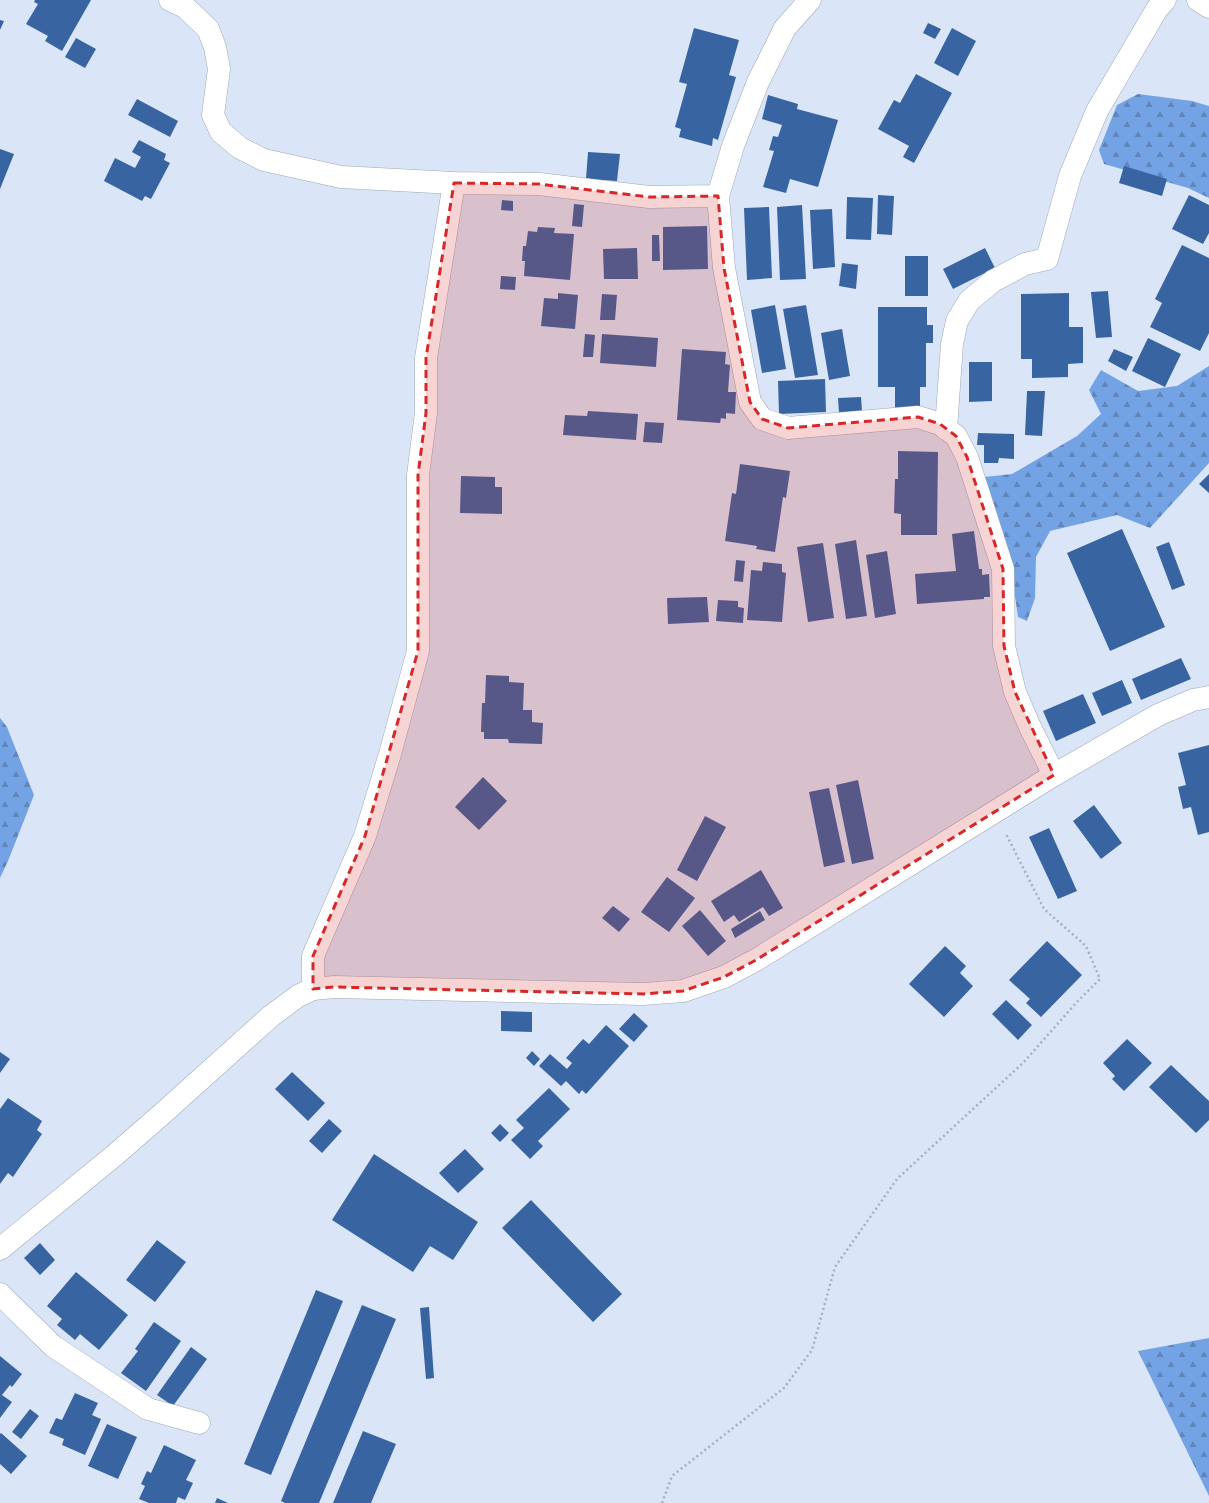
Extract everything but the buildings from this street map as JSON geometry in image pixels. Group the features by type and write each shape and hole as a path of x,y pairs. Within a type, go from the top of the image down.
{"street":[{"path":"170,0 185,8 208,29 215,47 219,69 213,114 222,132 240,148 264,160 341,177 454,183 539,184 649,197 718,196"},
{"path":"810,0 785,28 758,82 733,146 718,196 725,276 750,402 762,419 788,428 918,417 940,424 956,436 967,457 1002,569 1004,646 1015,692 1030,727 1054,775"},
{"path":"946,428 952,344 957,321 968,301 993,281 1025,264 1047,259 1070,176 1097,111 1165,0"},
{"path":"1198,0 1209,7"},
{"path":"313,989 314,956 365,836 390,754 418,652 418,475 426,413 426,358 454,183"},
{"path":"0,1249 127,1145 271,1016 298,996 313,989 334,987 643,994 684,991 724,977 756,960 1054,775 1158,715 1193,700 1209,697"},
{"path":"0,1294 53,1346 148,1409 199,1423"}],"path":[{"path":"662,1503 672,1476 784,1388 812,1350 835,1267 897,1179 1023,1062 1076,1003 1100,979 1086,946 1044,909 995,812"}],"highlighted area":[{"path":"454,183 539,184 649,197 718,196 724,268 750,402 762,419 788,428 918,417 940,424 956,436 967,457 1003,569 1004,646 1015,692 1054,775 756,960 724,977 683,991 643,994 334,987 313,989 313,956 365,836 418,651 418,475 426,413 426,358"}],"green space":[{"path":"1138,94 1192,101 1209,106 1209,198 1188,188 1104,164 1099,150 1117,105"},
{"path":"1209,366 1209,463 1150,528 1117,515 1050,531 1036,557 1035,598 1027,621 1018,617 1012,576 984,477 1012,474 1077,436 1101,414 1089,390 1101,370 1138,391 1177,386"},
{"path":"0,718 7,727 34,795 0,878"},
{"path":"1209,1338 1209,1496 1138,1351"}]}
